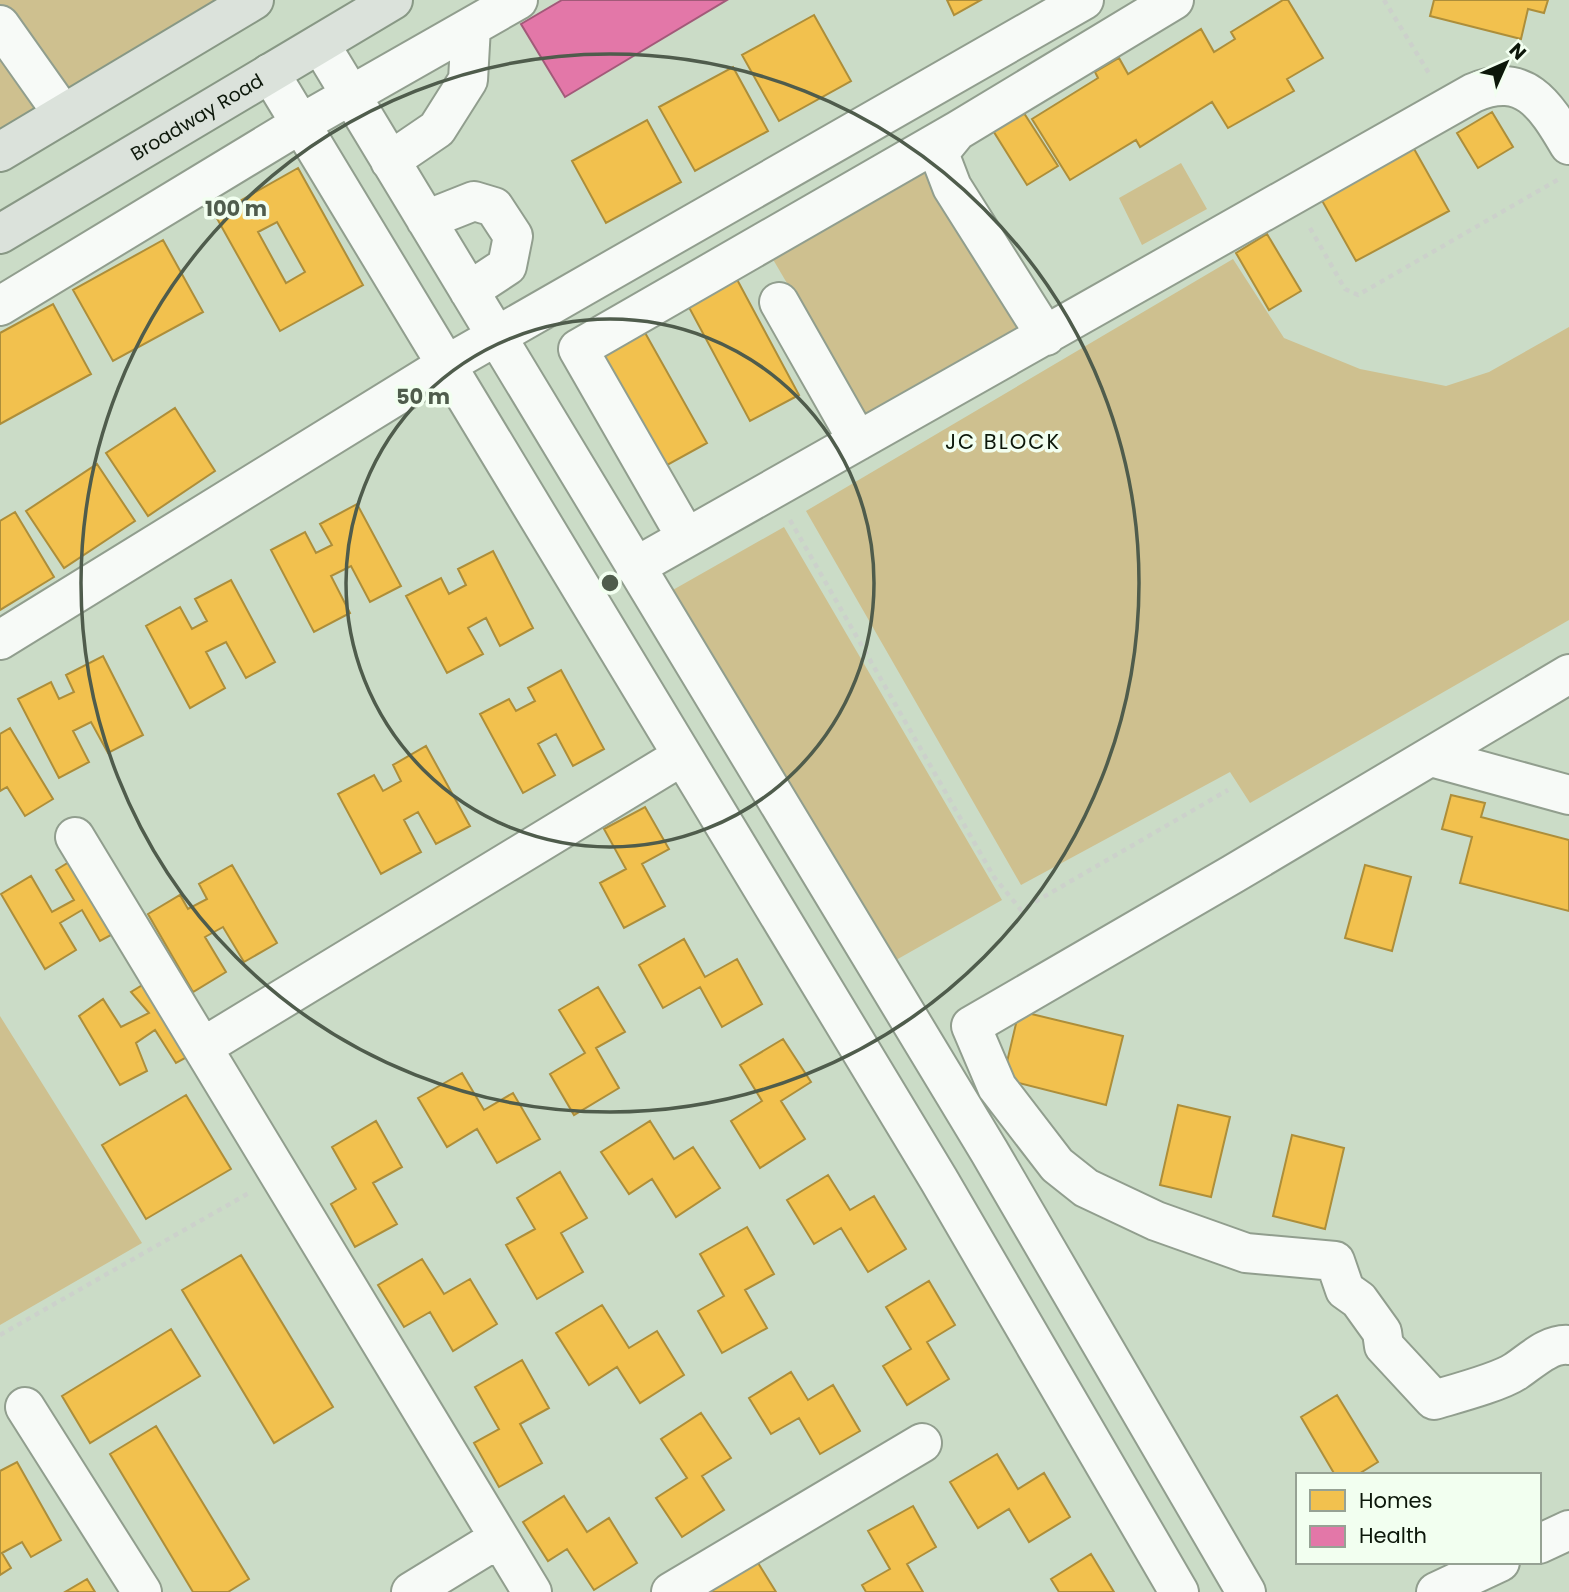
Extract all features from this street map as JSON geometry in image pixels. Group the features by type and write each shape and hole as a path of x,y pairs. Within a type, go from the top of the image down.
{"main road":[{"path":"0,152 254,0"},
{"name":"Broadway Road","path":"0,234 393,0"}],"street":[{"path":"0,306 302,123 518,0"},
{"path":"0,640 446,365 1084,0"},
{"path":"686,537 578,349 957,131 1174,0"},
{"path":"0,25 63,114"},
{"path":"390,161 437,130 468,80 471,27"},
{"path":"320,44 989,1151 1246,1592"},
{"path":"270,73 946,1192 1179,1592"},
{"path":"635,567 1449,106 1489,86 1505,84 1529,93 1549,112 1569,145"},
{"path":"957,131 939,153 952,187 1046,336"},
{"path":"426,220 474,201 494,207 513,236 506,267 469,291"},
{"path":"779,302 858,441"},
{"path":"1569,674 971,1027 997,1087 1058,1165 1086,1188 1156,1221 1246,1253 1335,1261 1345,1290 1359,1300 1382,1332 1384,1346 1434,1400 1514,1373 1535,1357 1563,1344 1569,1345"},
{"path":"203,1047 682,756"},
{"path":"1432,757 1569,795"},
{"path":"75,837 532,1592"},
{"path":"825,994 875,964"},
{"path":"25,1407 142,1592"},
{"path":"671,1592 922,1443"},
{"path":"1541,1543 1569,1530"},
{"path":"411,1592 499,1538"},
{"path":"1436,1592 1496,1564"}],"path":[{"path":"1384,0 1449,106"},
{"path":"1292,196 1345,289 1358,295 1569,174"},
{"path":"773,489 994,877 1021,910 1228,790"},
{"path":"0,1335 280,1176"}],"shaded area":[{"path":"0,0 219,0 0,129"},
{"path":"1181,163 1207,209 1142,245 1119,198"},
{"path":"927,164 1029,329 868,421 771,256"},
{"path":"1233,259 1284,338 1360,369 1446,386 1489,372 1569,327 1569,620 1250,803 1230,772 1021,885 806,511"},
{"path":"784,527 1002,900 889,964 664,595"},
{"path":"0,1016 142,1243 0,1325"}],"building: Homes":[{"path":"947,0 981,0 954,15"},
{"path":"1283,0 1288,0 1323,58 1287,79 1294,91 1228,128 1212,102 1140,147 1136,140 1070,180 1032,119 1098,78 1095,72 1119,58 1128,74 1201,29 1214,52 1235,39 1231,32"},
{"path":"1434,0 1548,0 1544,13 1528,9 1521,39 1430,16"},
{"path":"814,15 851,81 779,121 742,55"},
{"path":"733,67 768,131 695,171 659,107"},
{"path":"1022,110 1058,166 1027,185 992,129"},
{"path":"1492,112 1513,147 1478,168 1457,133"},
{"path":"647,120 681,182 606,223 572,161"},
{"path":"1413,147 1449,211 1356,261 1320,197"},
{"path":"298,168 363,285 280,331 215,215","holes":["277,222 305,272 286,283 258,232"]},
{"path":"1267,234 1301,291 1269,310 1236,253"},
{"path":"163,240 203,312 113,361 73,290"},
{"path":"733,272 799,395 750,421 684,298"},
{"path":"53,304 91,374 0,424 0,333"},
{"path":"639,322 707,443 660,469 592,348"},
{"path":"175,408 215,471 148,516 106,453"},
{"path":"97,464 135,521 64,568 26,511"},
{"path":"357,504 401,586 370,602 351,566 331,576 350,613 314,632 271,550 305,532 316,553 332,545 320,524"},
{"path":"15,512 54,577 0,610 0,521"},
{"path":"493,551 533,628 500,646 486,618 468,628 483,654 447,673 406,596 441,578 449,594 466,585 458,569"},
{"path":"231,580 275,662 246,678 226,642 206,652 225,688 190,708 146,626 180,607 192,629 207,621 195,599"},
{"path":"103,656 143,735 108,753 91,722 73,731 89,762 59,778 18,699 51,682 59,699 74,692 66,675"},
{"path":"561,670 604,749 573,766 556,734 538,744 555,775 523,793 480,714 509,699 516,711 535,701 528,688"},
{"path":"10,728 53,799 25,816 7,787 0,791 0,734"},
{"path":"426,746 470,826 436,844 418,812 404,820 421,852 381,874 338,794 374,775 383,791 401,781 393,765"},
{"path":"1451,795 1485,803 1481,817 1569,840 1569,911 1460,883 1472,837 1442,829"},
{"path":"645,807 669,849 642,864 665,906 624,928 600,883 626,869 604,829"},
{"path":"79,856 122,929 100,941 82,910 60,923 76,950 45,969 1,894 31,876 52,912 74,900 56,870"},
{"path":"232,865 277,943 244,962 223,927 205,937 226,972 193,992 148,914 180,895 188,909 207,899 199,884"},
{"path":"1365,865 1411,877 1392,951 1345,938"},
{"path":"684,939 705,977 737,959 762,1004 722,1027 700,987 663,1008 639,965"},
{"path":"154,978 198,1051 176,1063 155,1030 136,1043 147,1071 120,1085 79,1016 103,999 121,1027 149,1013 131,992"},
{"path":"598,987 625,1032 596,1048 619,1088 574,1115 550,1074 585,1053 559,1010"},
{"path":"1019,1011 1123,1036 1106,1105 1003,1079"},
{"path":"783,1039 811,1082 781,1101 805,1139 760,1168 731,1121 762,1101 740,1065"},
{"path":"462,1073 484,1110 513,1093 540,1139 497,1163 477,1129 447,1147 418,1098"},
{"path":"186,1095 231,1169 146,1219 102,1145"},
{"path":"1178,1105 1230,1117 1211,1197 1160,1185"},
{"path":"376,1121 402,1167 373,1183 397,1224 355,1247 331,1204 356,1189 332,1147"},
{"path":"650,1121 674,1159 693,1147 720,1188 676,1217 652,1179 629,1194 601,1152"},
{"path":"1292,1135 1344,1148 1325,1229 1273,1216"},
{"path":"560,1172 587,1218 561,1233 583,1272 537,1299 506,1245 535,1229 517,1198"},
{"path":"828,1175 850,1210 874,1196 906,1249 868,1272 841,1228 814,1244 787,1200"},
{"path":"747,1227 774,1274 745,1290 767,1328 722,1353 698,1311 724,1296 700,1254"},
{"path":"241,1255 333,1407 274,1443 182,1290"},
{"path":"422,1259 444,1294 470,1279 497,1324 453,1351 430,1312 404,1327 378,1285"},
{"path":"929,1281 955,1325 927,1342 949,1379 907,1405 883,1366 911,1349 886,1307"},
{"path":"602,1305 629,1348 657,1331 684,1375 640,1403 617,1367 589,1385 556,1333"},
{"path":"171,1329 200,1376 90,1443 62,1396"},
{"path":"522,1360 549,1408 520,1424 542,1463 499,1487 474,1443 499,1429 475,1387"},
{"path":"791,1372 808,1400 833,1385 860,1431 820,1454 799,1418 771,1434 749,1398"},
{"path":"1337,1395 1378,1462 1360,1473 1334,1473 1301,1417"},
{"path":"701,1413 731,1458 702,1476 724,1510 682,1537 656,1498 687,1478 661,1439"},
{"path":"156,1426 249,1579 228,1592 193,1592 110,1454"},
{"path":"997,1454 1018,1489 1044,1473 1070,1517 1029,1542 1009,1509 978,1528 950,1482"},
{"path":"17,1462 61,1540 31,1557 22,1542 2,1553 11,1568 0,1575 0,1471"},
{"path":"564,1496 587,1532 609,1518 637,1563 594,1590 567,1549 548,1561 523,1522"},
{"path":"913,1506 936,1547 907,1564 923,1592 866,1592 862,1585 890,1569 868,1531"},
{"path":"1091,1554 1114,1592 1059,1592 1051,1579"},
{"path":"755,1558 776,1592 709,1592"},
{"path":"87,1579 95,1592 65,1592"}],"building: Health":[{"path":"562,0 727,0 565,97 521,24"}],"district":[{"name":"JC BLOCK","path":"1003,442"}]}
